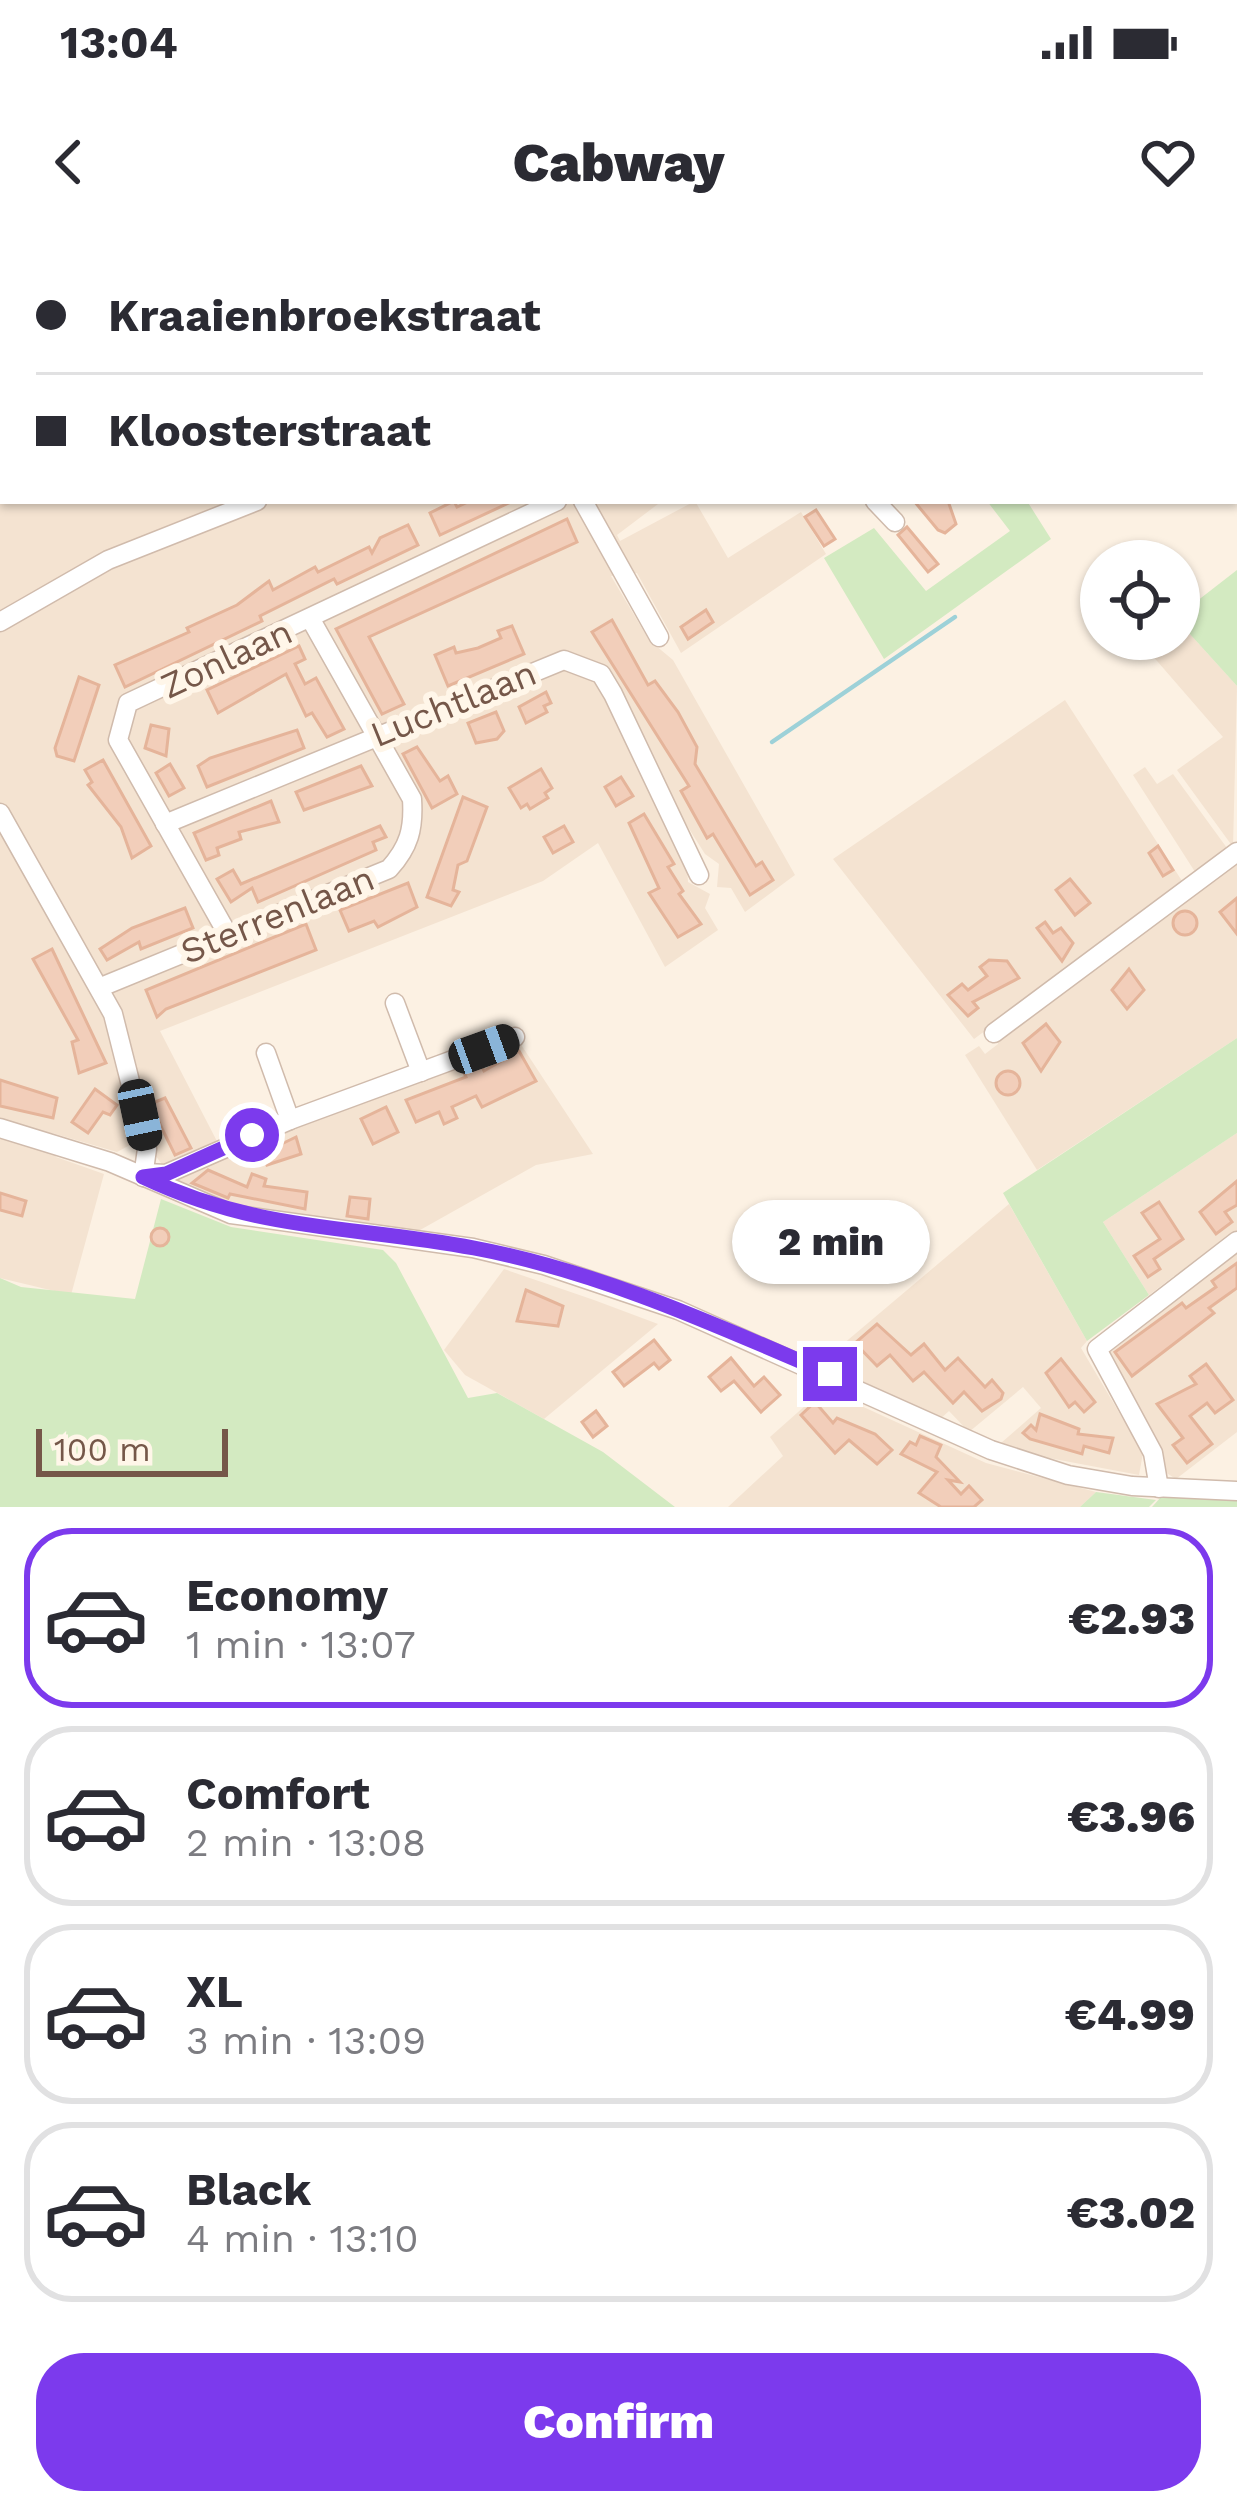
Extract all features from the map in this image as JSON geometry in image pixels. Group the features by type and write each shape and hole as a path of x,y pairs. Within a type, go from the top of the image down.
{"street":[{"path":"0,622 108,560 249,504"},
{"name":"Zonlaan","path":"226,933 118,740 128,704 551,504"},
{"path":"585,504 659,637"},
{"path":"878,504 895,522"},
{"name":"Sterrenlaan","path":"101,987 389,869 405,852 414,824 412,799 310,618"},
{"name":"Luchtlaan","path":"165,824 375,733 564,660 584,663 601,674 699,875"},
{"path":"0,813 101,987 126,1048 147,1149 145,1175"},
{"path":"994,1033 1237,853"},
{"path":"395,1003 421,1072"},
{"path":"145,1175 166,1174 290,1120 515,1037"},
{"path":"266,1053 290,1120"},
{"path":"0,1128 145,1175 231,1214 473,1248 544,1265 678,1310 991,1450 1068,1475 1159,1488 1237,1491"},
{"path":"1159,1488 1154,1453 1097,1349 1237,1241"}],"shaded area":[{"path":"0,504 658,504 617,535 620,541 697,504 728,558 801,512 826,554 681,653 637,573 611,576 649,640 673,660 795,875 745,912 731,888 717,887 719,864 705,854 686,824 670,832 687,864 688,882 710,894 705,908 718,930 665,967 598,843 543,881 160,1031 221,1149 518,1040 593,1154 536,1165 413,1234 240,1208 175,1183 151,1149 131,1045 112,1051 128,1110 130,1145 117,1152 52,1133 56,1157 104,1174 71,1295 0,1278"},
{"path":"1200,645 1237,686 1233,847 1177,770 1223,737 1156,660 1200,660"},
{"path":"1065,700 1184,884 1197,875 1133,775 1145,767 1157,784 1173,774 1227,848 1211,860 1219,873 1237,859 1237,1038 1037,1170 965,1055 979,1046 985,1054 998,1044 997,1022 974,1039 833,859"},
{"path":"1237,1133 1237,1432 1176,1479 1165,1472 1109,1353 1187,1290 1174,1276 1149,1295 1103,1222"},
{"path":"1009,1204 1087,1341 1081,1348 1143,1453 1139,1475 1017,1452 1001,1443 1041,1408 1023,1387 969,1432 949,1411 939,1420 823,1361"},
{"path":"504,1269 658,1324 544,1419 465,1375 444,1350"},
{"path":"824,1389 986,1463 1096,1492 1080,1507 728,1507 783,1456 770,1437"}],"green space":[{"path":"989,504 1029,504 1051,539 884,659 824,558 874,528 926,591 1010,531"},
{"path":"1237,570 1237,686 1200,645 1200,599"},
{"path":"1237,1038 1237,1133 1103,1222 1149,1295 1087,1341 1003,1193"},
{"path":"161,1199 231,1227 383,1250 396,1263 468,1398 497,1393 603,1452 675,1507 0,1507 0,1278 21,1287 135,1299"},
{"path":"1096,1492 1156,1500 1149,1507 1080,1507"},
{"path":"1161,1497 1237,1499 1237,1507 1152,1507"}],"building":[{"path":"448,504 507,504 440,535 430,513"},
{"path":"916,504 949,504 956,524 945,533"},
{"path":"816,510 835,539 824,546 805,517"},
{"path":"567,519 577,542 369,637 404,704 382,714 336,629"},
{"path":"408,525 418,545 337,584 334,579 260,616 262,621 125,687 115,665 189,632 187,628 237,605 269,581 273,590 315,567 318,572 369,547 372,553 380,538"},
{"path":"907,527 938,564 928,572 898,535"},
{"path":"706,610 713,622 688,639 681,627"},
{"path":"612,620 648,685 655,681 678,712 697,747 695,764 756,866 762,862 773,880 750,895 713,834 707,838 681,791 689,786 592,632"},
{"path":"512,626 524,654 448,686 435,655 454,647 456,653 478,648 501,638 498,631"},
{"path":"299,646 305,659 295,664 305,684 316,678 344,729 327,737 312,713 306,716 286,674 218,713 207,690"},
{"path":"79,677 99,685 74,761 57,756 55,748"},
{"path":"546,692 551,703 544,706 547,712 526,723 519,707"},
{"path":"496,712 504,731 497,739 476,743 468,723"},
{"path":"151,725 169,729 166,756 145,748"},
{"path":"297,730 304,748 207,787 198,766 210,758"},
{"path":"417,747 440,781 448,776 457,794 432,808 403,754"},
{"path":"103,760 151,846 132,858 121,827 88,785 92,782 85,770"},
{"path":"170,764 184,788 169,796 156,773"},
{"path":"361,766 372,786 304,810 296,792"},
{"path":"541,769 552,788 545,793 548,798 530,809 527,804 521,808 509,788"},
{"path":"621,777 633,796 616,806 605,787"},
{"path":"463,797 487,807 467,861 458,865 453,890 459,892 451,906 427,897"},
{"path":"271,801 279,822 239,832 241,839 217,848 219,855 206,860 194,833"},
{"path":"644,814 674,864 668,867 683,891 679,894 701,924 678,937 649,893 659,888 629,823"},
{"path":"380,826 386,837 373,842 376,850 258,902 252,888 231,902 217,879 233,870 241,884"},
{"path":"564,826 573,842 553,853 544,837"},
{"path":"1158,846 1173,870 1163,876 1149,853"},
{"path":"1070,879 1090,903 1075,915 1056,890"},
{"path":"408,883 417,907 378,927 374,921 349,931 340,910"},
{"path":"1237,898 1237,934 1220,912"},
{"path":"185,908 193,928 141,949 139,942 107,960 100,949 132,928"},
{"path":"1185,911 1194,914 1194,932 1185,935 1176,932 1173,923 1176,914"},
{"path":"1045,922 1053,933 1061,928 1073,943 1062,961 1037,928"},
{"path":"306,924 316,950 166,1009 157,1017 146,990"},
{"path":"52,949 106,1063 79,1073 72,1042 78,1040 33,959"},
{"path":"989,960 1007,961 1019,978 973,1002 978,1008 968,1016 948,995 962,984 968,990 987,976 980,967"},
{"path":"1129,969 1144,990 1127,1009 1112,990"},
{"path":"1046,1024 1060,1042 1041,1071 1023,1043"},
{"path":"519,1051 536,1081 482,1107 476,1096 452,1107 457,1118 444,1124 439,1112 416,1122 406,1100 466,1077 464,1073 481,1065 484,1071"},
{"path":"1008,1071 1020,1083 1008,1095 996,1083"},
{"path":"0,1080 57,1098 53,1118 0,1106"},
{"path":"95,1089 117,1105 110,1115 103,1112 88,1133 72,1122"},
{"path":"165,1098 191,1148 175,1155 150,1104"},
{"path":"386,1107 398,1132 373,1144 361,1119"},
{"path":"296,1137 301,1154 267,1165 263,1153"},
{"path":"208,1170 247,1187 252,1174 266,1179 264,1186 307,1192 305,1209 230,1194 228,1198 192,1183"},
{"path":"1237,1181 1237,1205 1225,1212 1232,1222 1216,1234 1200,1212"},
{"path":"0,1193 26,1201 22,1216 0,1210"},
{"path":"350,1197 370,1199 368,1219 347,1216"},
{"path":"1159,1202 1183,1239 1154,1259 1160,1269 1148,1277 1134,1256 1160,1239 1142,1213"},
{"path":"160,1228 169,1237 160,1246 151,1237"},
{"path":"1237,1263 1237,1288 1209,1308 1214,1313 1132,1376 1115,1352 1182,1303 1186,1308 1216,1287 1212,1281"},
{"path":"526,1290 563,1306 558,1326 517,1321"},
{"path":"877,1324 911,1355 924,1344 945,1370 958,1358 985,1387 992,1380 1003,1393 1001,1399 982,1411 964,1392 953,1403 924,1372 913,1381 890,1355 877,1366 855,1343"},
{"path":"654,1340 670,1360 659,1369 654,1363 624,1386 613,1372"},
{"path":"731,1358 754,1386 764,1377 780,1395 761,1412 734,1381 721,1391 709,1377"},
{"path":"1061,1359 1095,1402 1084,1412 1075,1402 1069,1407 1046,1373"},
{"path":"1206,1364 1233,1400 1215,1413 1207,1403 1190,1416 1212,1444 1187,1463 1173,1445 1183,1438 1157,1404 1196,1384 1190,1376"},
{"path":"815,1402 833,1423 837,1418 875,1434 892,1450 877,1464 849,1440 835,1453 801,1415"},
{"path":"596,1411 607,1426 593,1437 582,1422"},
{"path":"1040,1414 1079,1429 1078,1434 1113,1438 1109,1453 1084,1446 1082,1454 1030,1439 1023,1433 1031,1425 1036,1430"},
{"path":"920,1436 941,1445 936,1457 960,1482 948,1480 961,1494 969,1486 982,1500 974,1507 941,1507 919,1493 937,1472 901,1454 910,1442 916,1445"}],"waterway":[{"path":"772,742 955,617"}],"route":[{"path":"252,1135 166,1174 143,1177 231,1214 473,1248 544,1265 678,1310 830,1374"}]}
